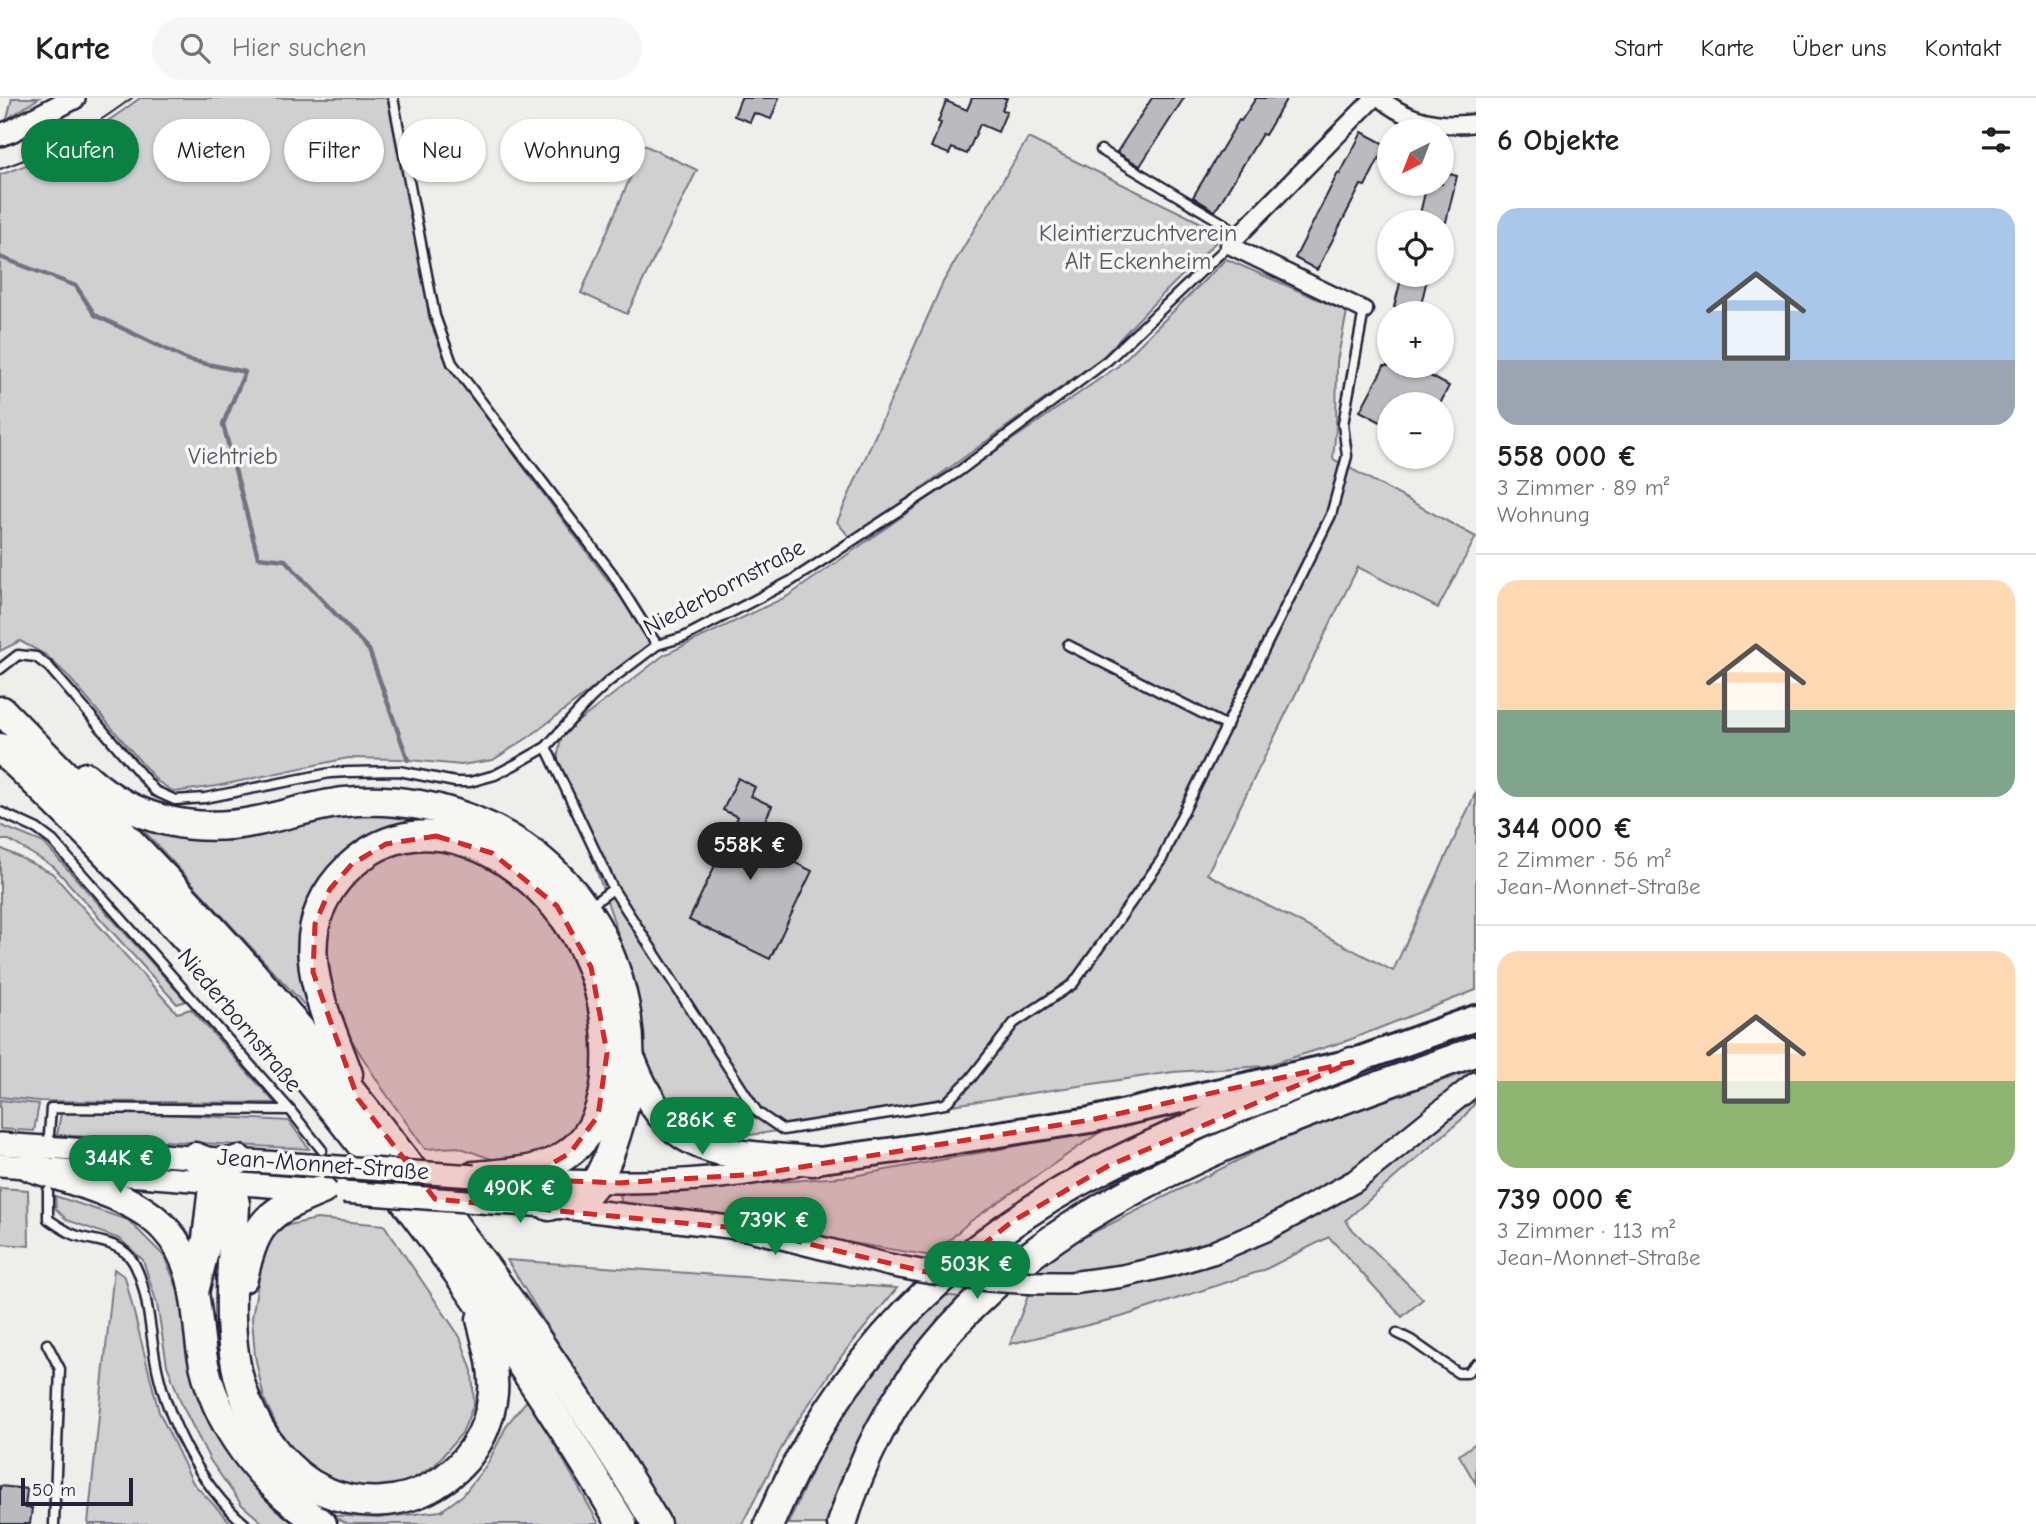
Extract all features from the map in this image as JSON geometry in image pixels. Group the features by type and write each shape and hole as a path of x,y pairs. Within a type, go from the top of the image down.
{"highway":[{"path":"1,710 68,761 98,789 133,810 172,823 224,826 329,804 385,801 434,807 473,820 523,847 551,869 586,910 616,970 625,1005 629,1056 627,1092 620,1123 594,1183 583,1196 549,1206"},
{"path":"1,710 158,871 240,960 358,1100 442,1208 548,1354 656,1524"},
{"path":"0,748 145,895 229,987 351,1133 476,1300 567,1435 622,1524"},
{"path":"358,1100 322,1006 313,972 312,942 323,902 340,875 367,853 386,844 418,836 454,838 475,844 511,864 541,890 557,906 575,934 592,967 602,1000 607,1053 603,1097 598,1116 583,1140 570,1153 545,1165 522,1171 474,1176"},
{"path":"842,1524 872,1448 887,1418 921,1366 999,1279 1044,1245 1088,1215 1198,1157 1309,1112 1476,1051"},
{"path":"629,1056 643,1089 657,1111 685,1137 727,1154 813,1161"},
{"path":"769,1524 814,1433 866,1358 936,1282 985,1241 1058,1193 1153,1144 1352,1062"},
{"path":"31,1167 113,1196 150,1216 164,1228 188,1263 202,1356 208,1378 231,1430 266,1479 297,1507 322,1524"},
{"path":"219,1171 235,1204 231,1273 232,1318 234,1354 245,1399 267,1440 284,1461 307,1481 323,1490 358,1501 387,1502 408,1498 440,1483 464,1462 481,1436 490,1411 493,1381 490,1354 476,1300"},
{"path":"194,1290 202,1268 219,1171"},
{"path":"232,1318 248,1255 258,1230 268,1219 328,1174"}],"main road":[{"path":"0,135 74,98"},
{"path":"813,1161 1090,1120 1352,1062 1476,1018"},
{"name":"Jean-Monnet-Straße","path":"328,1174 495,1203 549,1206 746,1229 928,1273 1013,1283 1071,1283 1123,1276 1171,1265 1212,1253 1266,1230 1355,1181 1476,1083"},
{"name":"Jean-Monnet-Straße","path":"0,1144 219,1171"},
{"name":"Jean-Monnet-Straße","path":"0,1165 474,1176 594,1183 758,1174 813,1161"}],"street":[{"name":"Niederbornstraße","path":"1235,240 1374,98"},
{"path":"1380,98 1410,117 1437,124 1476,123"},
{"path":"1235,240 1364,310"}],"lane":[{"path":"393,98 435,316 452,363 612,573 657,645"},
{"path":"1101,150 1235,240"},
{"name":"Niederbornstraße","path":"1,668 18,654 29,655 41,661 62,681 155,791 175,800 205,798 330,773 399,771 455,782 470,782 495,775 545,747 608,682 657,645 684,637 782,586 958,472 1108,359 1235,240"},
{"path":"545,747 614,889 757,1112 783,1130 945,1104 971,1078 1014,1023 1073,984 1162,859 1331,515 1346,456 1343,424 1364,310"},
{"path":"1068,645 1227,726"},
{"name":"Niederbornstraße","path":"0,812 37,829 53,841 290,1110"},
{"path":"594,903 614,889"},
{"name":"Niederbornstraße","path":"49,1135 51,1108 290,1110"},
{"path":"290,1110 328,1174"},
{"path":"48,1191 48,1219 78,1236 120,1247 135,1264 142,1281 161,1387 172,1415 186,1446 217,1495 230,1511 246,1524"},
{"path":"1397,1333 1458,1373 1466,1373 1476,1364"},
{"path":"47,1344 60,1369 54,1524"}],"highlighted area":[{"path":"436,836 492,853 557,906 591,967 607,1053 598,1116 570,1153 525,1179 619,1183 758,1174 1090,1120 1352,1062 1108,1166 1013,1221 943,1276 746,1229 435,1199 358,1099 313,972 315,924 330,889 352,864 386,844"}],"green space":[{"path":"12,98 39,98 7,119"},
{"name":"Viehtrieb","path":"140,98 392,98 398,128 398,182 409,182 417,222 429,318 448,366 654,642 529,737 493,760 461,765 399,759 348,758 217,786 174,792 157,781 67,675 46,655 20,641 0,651 0,175 21,166 21,182 139,182 139,119 110,119"},
{"name":"Kleintierzuchtverein Alt Eckenheim","path":"1028,138 1224,234 1103,357 851,539 837,522 943,282"},
{"path":"645,145 697,170 627,314 581,293 628,182 645,182"},
{"path":"1226,259 1347,312 1337,361 1333,459 1476,537 1438,608 1358,567 1207,874 1393,971 1476,792 1476,990 1349,1040 1265,1066 1173,1072 730,1138 671,1104 642,1055 624,951 577,813 556,765 562,734 664,655 788,596 1118,366"},
{"path":"385,809 452,822 333,870 319,1021 134,820"},
{"path":"0,825 44,843 186,1001 177,1004 54,867 9,840 0,840"},
{"path":"416,845 481,852 542,905 569,948 575,966 580,963 589,984 599,1067 587,1108 576,1130 562,1142 536,1155 500,1162 458,1147 425,1149 342,1025 325,979 322,940 331,903 353,876 382,857"},
{"path":"0,848 52,873 177,1013 191,1009 275,1103 39,1101 0,1097"},
{"path":"1476,1069 1476,1073 1436,1103 1476,1102 1462,1119 1346,1220 1423,1299 1402,1317 1329,1237 1264,1270 1121,1317 1010,1344 1042,1258 1297,1131"},
{"path":"0,1100 39,1104 34,1131 0,1129"},
{"path":"62,1108 289,1121 309,1149 57,1135"},
{"path":"1103,1130 968,1223 932,1256 815,1237 717,1213 622,1205 620,1195 853,1176"},
{"path":"0,1188 28,1190 29,1246 0,1244"},
{"path":"55,1196 128,1220 164,1256 181,1296 212,1426 239,1469 275,1509 296,1524 264,1524 241,1504 210,1460 182,1405 167,1365 157,1304 143,1260 120,1239 67,1220 56,1209"},
{"path":"317,1219 384,1225 460,1337 472,1371 474,1404 462,1433 435,1465 411,1480 389,1487 351,1487 311,1469 283,1439 264,1399 255,1356 252,1318 264,1248 284,1226"},
{"path":"507,1260 897,1288 843,1354 790,1432 742,1524 668,1524"},
{"path":"114,1269 125,1277 159,1412 193,1483 232,1524 88,1524"},
{"path":"937,1294 967,1298 868,1420 835,1524 788,1524 819,1454 857,1391"},
{"path":"529,1398 599,1524 348,1524 329,1515 378,1518 441,1511 463,1495 488,1463 508,1423"},
{"path":"1476,1443 1476,1484 1459,1455"}],"building":[{"path":"741,98 779,98 771,119 754,113 750,122 734,116"},
{"path":"972,98 1007,98 1002,110 1007,111 998,132 980,124 967,154 952,148 949,154 931,147 946,101 967,110"},
{"path":"1152,98 1184,98 1140,166 1117,152"},
{"path":"1256,98 1287,98 1215,211 1193,197 1239,120 1241,121"},
{"path":"1362,132 1377,140 1377,163 1365,186 1361,185 1317,270 1295,258 1338,173 1340,174"},
{"path":"1424,196 1452,196 1449,210 1421,210"},
{"path":"1399,287 1425,287 1422,301 1396,301"},
{"path":"1378,378 1434,378 1449,386 1446,392 1377,392 1377,420 1360,411"},
{"path":"738,778 755,787 751,796 772,806 754,843 812,871 770,959 689,920 738,817 723,810"},
{"path":"0,1486 27,1489 25,1508 32,1508 30,1524 0,1524"}],"waterway":[{"path":"0,257 76,286 95,315 188,360 245,372 223,424 258,557 285,560 369,650 408,760"}],"tram line":[{"path":"0,169 69,139 132,98"}]}
